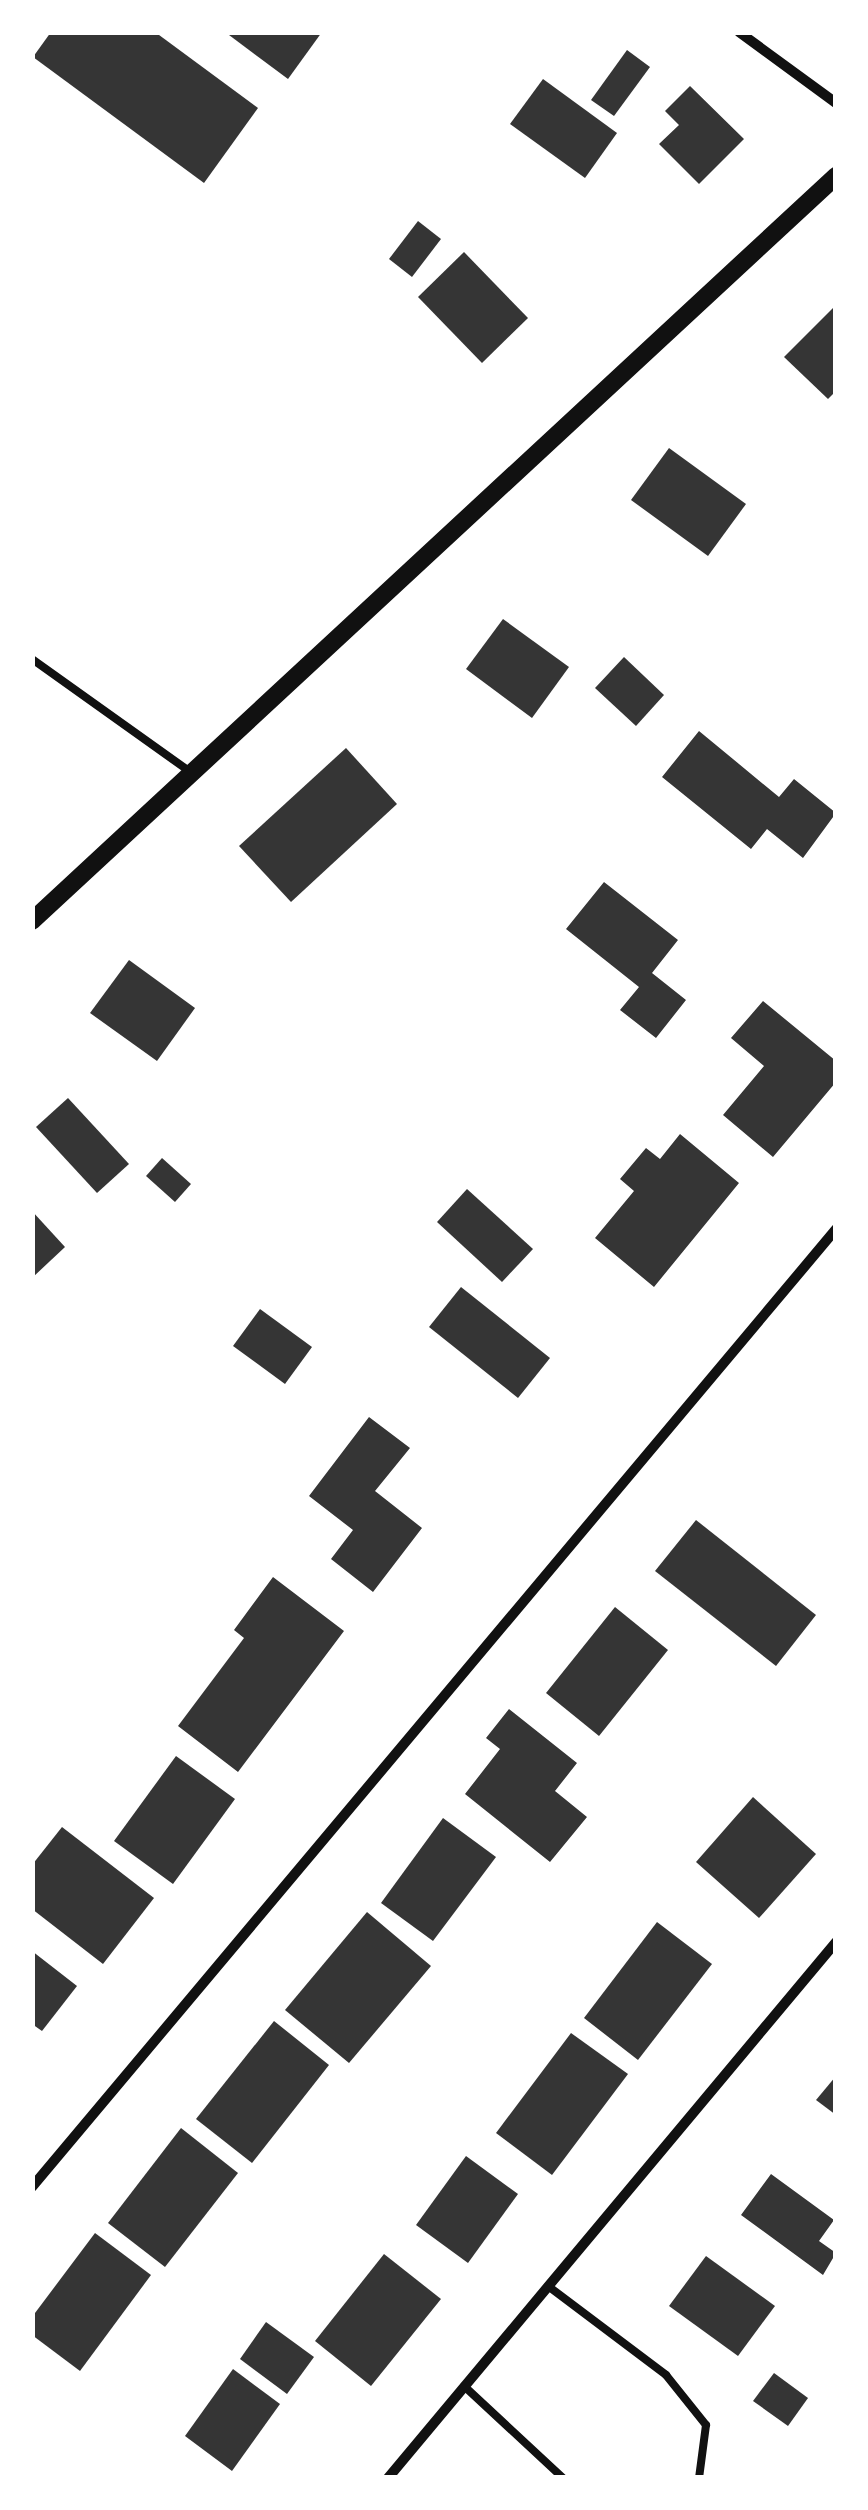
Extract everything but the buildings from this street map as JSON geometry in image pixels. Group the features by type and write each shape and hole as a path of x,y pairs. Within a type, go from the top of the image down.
{"street":[{"path":"738,32 836,103"},
{"path":"32,921 834,178"},
{"path":"32,2187 836,1228"},
{"path":"388,2478 836,1942"}],"lane":[{"path":"32,659 192,773"},
{"path":"548,2286 686,2400 706,2426 699,2478"},
{"path":"464,2386 563,2478"}]}
